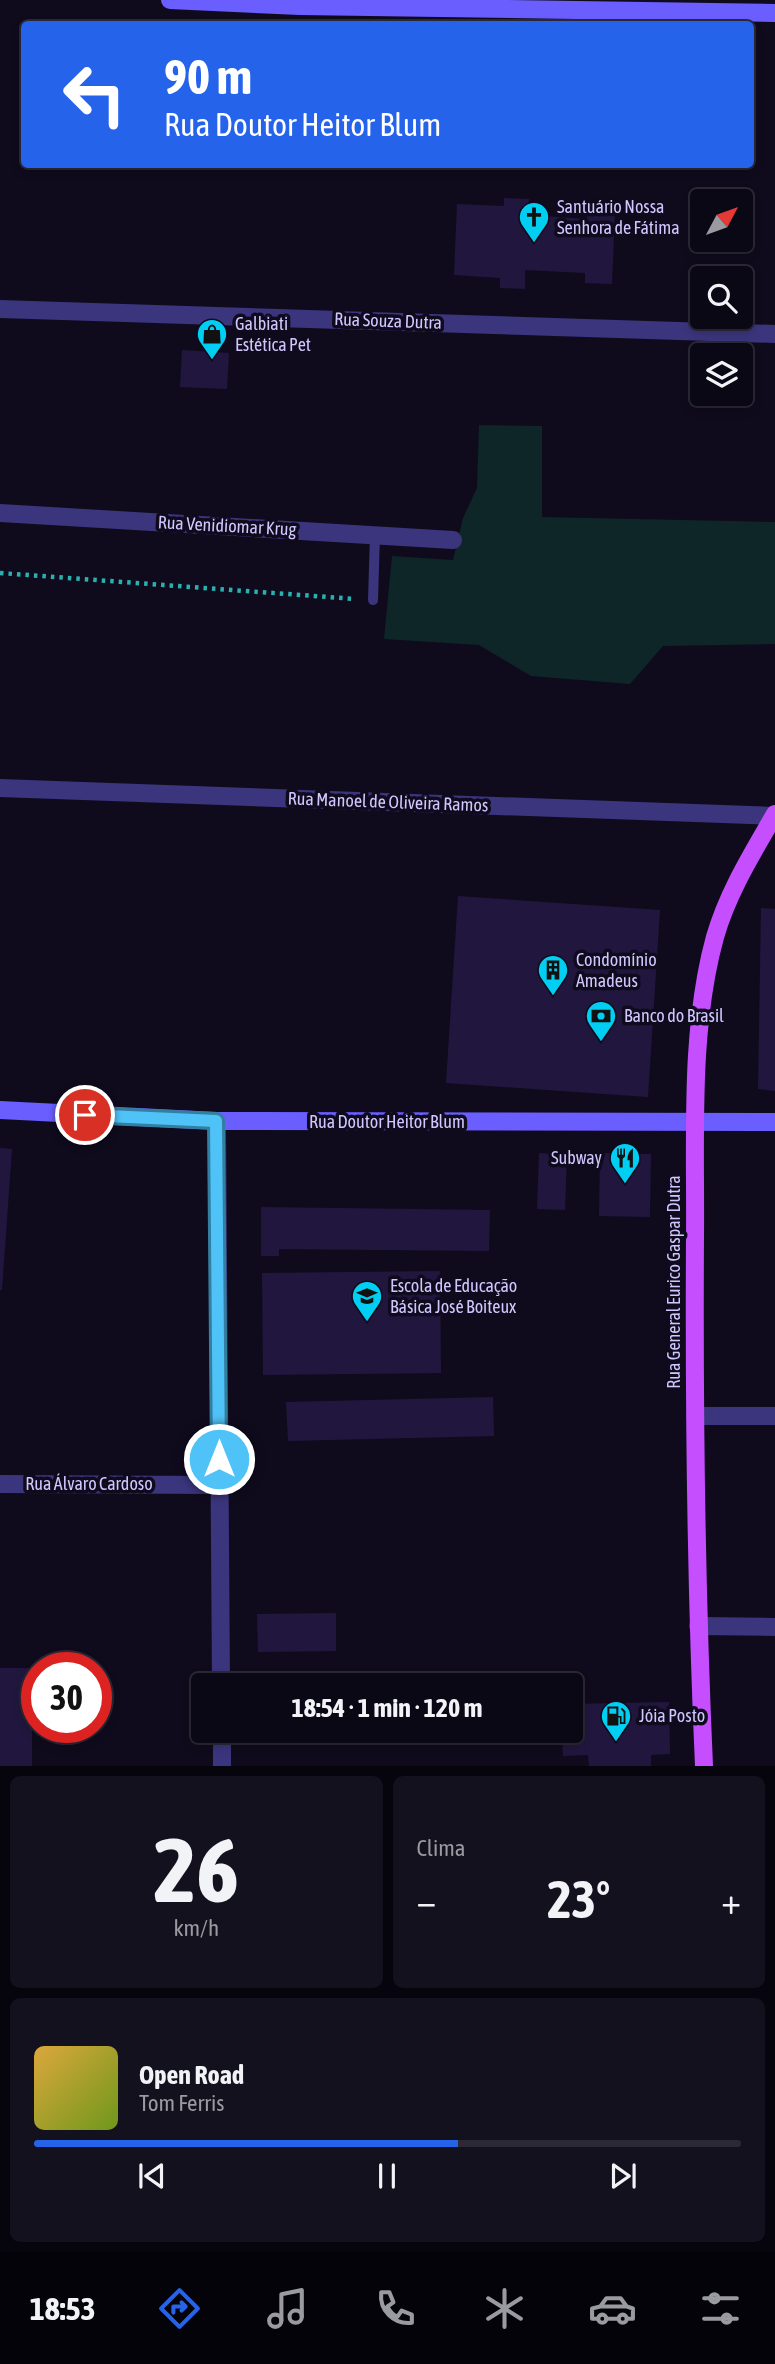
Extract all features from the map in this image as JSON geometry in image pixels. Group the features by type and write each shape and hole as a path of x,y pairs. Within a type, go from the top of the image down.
{"main road":[{"name":"Rua General Eurico Gaspar Dutra","path":"704,1766 698,1626 695,1416 696,1122 701,1002 715,937 734,886 775,816"}],"street":[{"path":"170,0 300,6 775,13"},
{"name":"Rua Souza Dutra","path":"0,309 775,334"},
{"name":"Rua Venidiomar Krug","path":"0,513 453,540"},
{"name":"Rua Manoel de Oliveira Ramos","path":"0,788 775,816"},
{"name":"Rua Doutor Heitor Blum","path":"0,1110 216,1121 775,1122"},
{"path":"216,1121 221,1673"},
{"path":"695,1416 775,1416"},
{"name":"Rua Álvaro Cardoso","path":"0,1484 219,1485"},
{"path":"698,1626 775,1627"},
{"path":"222,1743 222,1766"}],"lane":[{"path":"373,600 375,534"}],"path":[{"path":"0,573 373,600"}],"green space":[{"path":"479,425 542,426 542,517 775,522 775,644 663,646 630,684 531,676 479,645 384,639 392,556 453,560 463,518 477,488"}],"building":[{"name":"Santuário Nossa Senhora de Fátima","path":"504,198 529,199 528,215 587,219 588,208 615,209 612,284 585,283 585,273 525,270 525,289 500,288 500,278 454,275 457,204 504,206"},
{"path":"182,350 229,353 227,389 180,387"},
{"name":"Condomínio Amadeus","path":"458,896 660,910 648,1097 446,1083"},
{"path":"761,908 775,909 775,1091 758,1089"},
{"path":"0,1148 12,1149 2,1290 0,1290"},
{"path":"539,1153 567,1155 565,1210 537,1209"},
{"name":"Subway","path":"600,1153 651,1154 650,1217 599,1216"},
{"path":"261,1207 490,1210 489,1251 279,1249 279,1256 261,1256"},
{"path":"440,1271 441,1373 263,1375 262,1273"},
{"path":"493,1397 494,1436 288,1441 286,1402"},
{"path":"336,1613 336,1651 258,1652 257,1614"},
{"path":"0,1668 21,1668 21,1743 32,1743 32,1766 0,1766"},
{"name":"Jóia Posto","path":"669,1702 670,1754 651,1755 651,1766 589,1766 588,1755 563,1756 562,1743 583,1743 583,1704"}],"place":[{"name":"Santuário Nossa Senhora de Fátima","path":"534,244"},
{"name":"Galbiati Estética Pet","path":"212,361"},
{"name":"Condomínio Amadeus","path":"553,997"},
{"name":"Banco do Brasil","path":"601,1043"},
{"name":"Subway","path":"625,1185"},
{"name":"Escola de Educação Básica José Boiteux","path":"367,1323"},
{"name":"Jóia Posto","path":"616,1743"}],"route":[{"path":"85,1115 216,1121 219,1459"}]}
